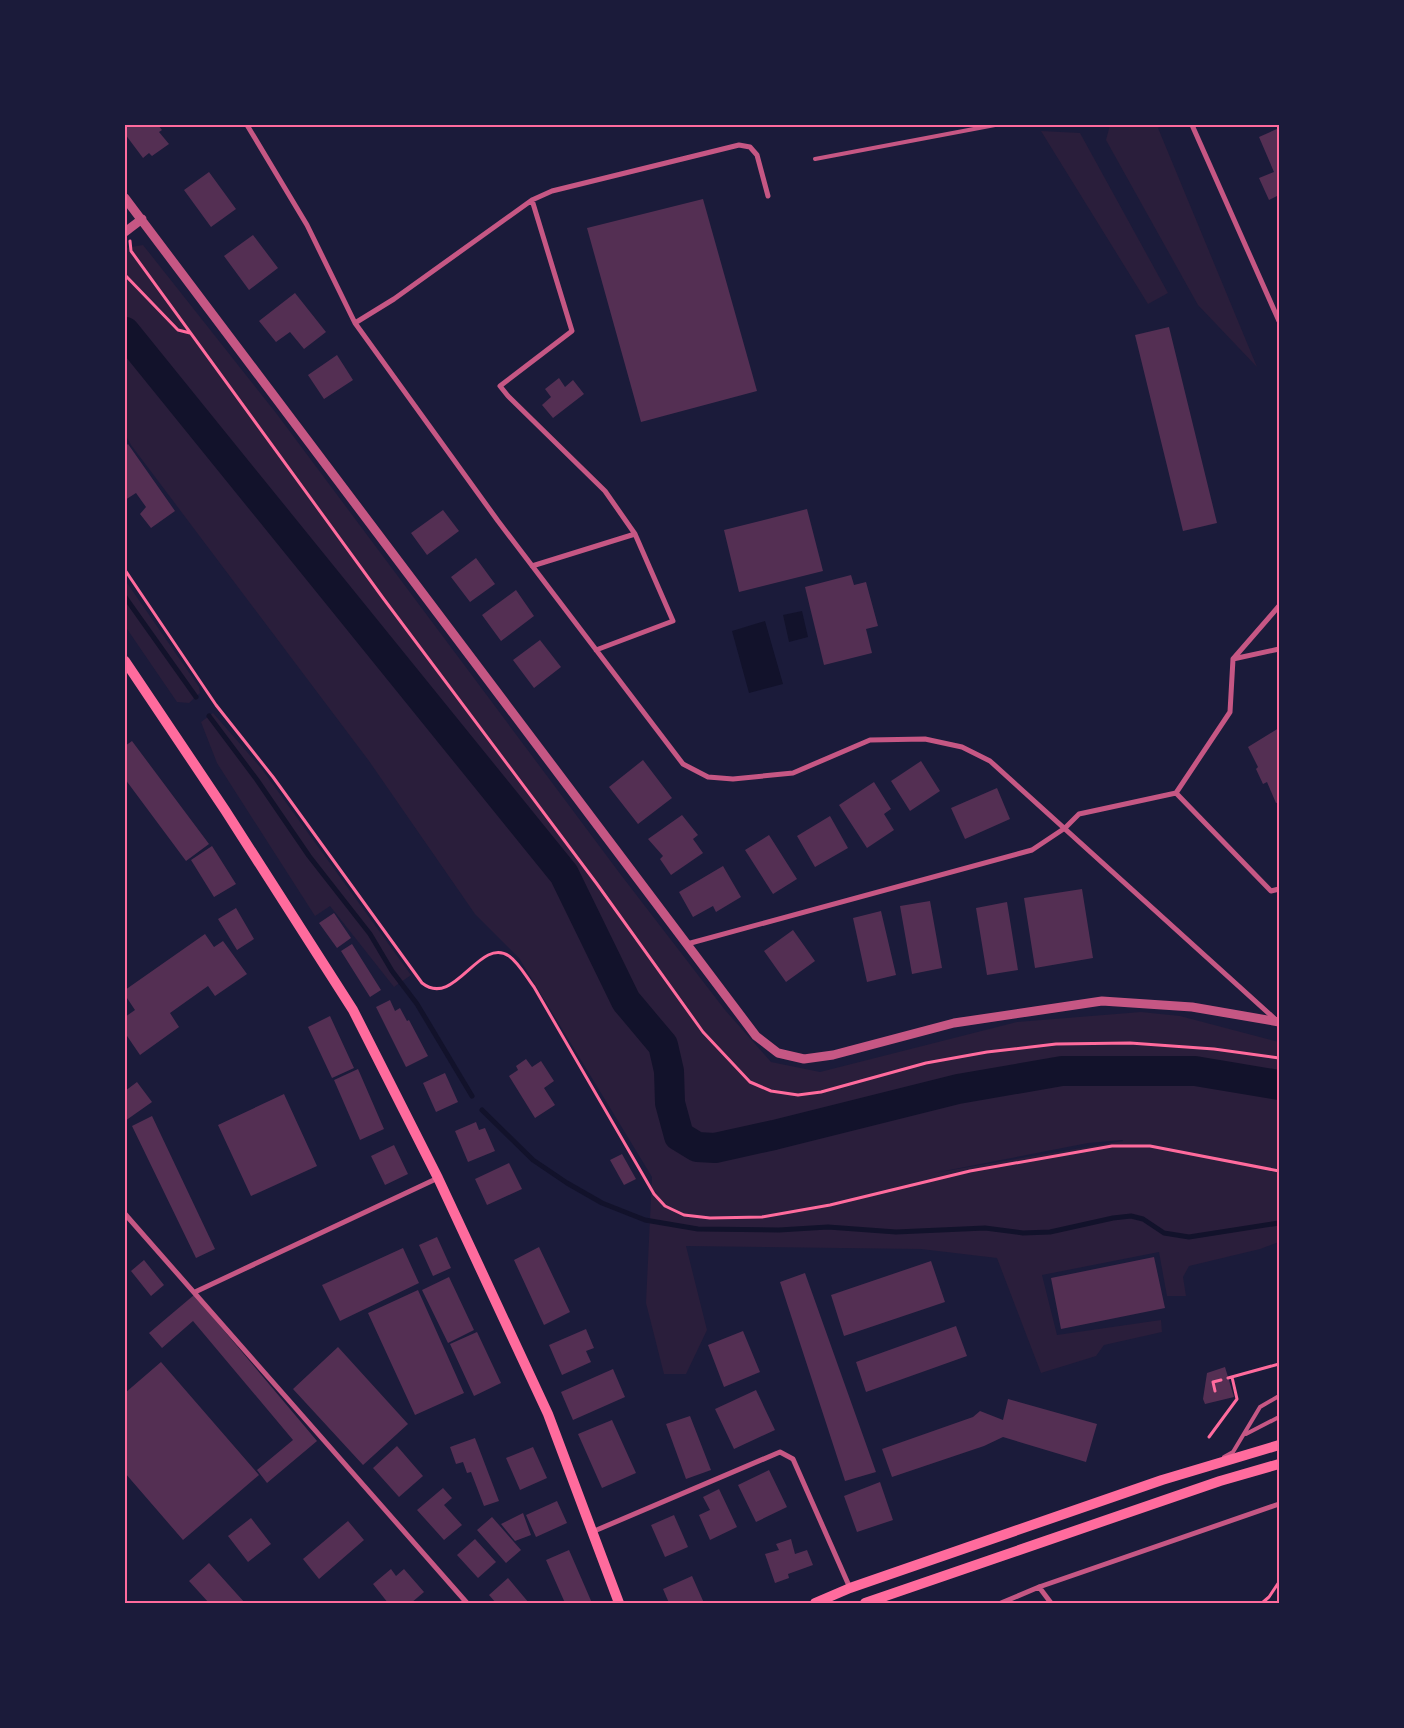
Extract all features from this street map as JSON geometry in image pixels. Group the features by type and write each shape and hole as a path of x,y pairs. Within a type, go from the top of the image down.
{"main road":[{"path":"125,661 219,802 353,1010 438,1178 548,1414 619,1603"},
{"path":"815,1603 850,1588 1216,1463 1279,1444"},
{"path":"865,1603 1220,1481 1279,1464"}],"street":[{"path":"247,125 307,225 355,324 532,566 683,764 708,777 733,779 793,773 870,740 925,739 962,747 990,761 1278,1022"},
{"path":"1192,125 1279,321"},
{"path":"355,324 532,200 552,191 739,145 750,147 757,155 768,196"},
{"path":"125,198 756,1036 778,1053 804,1059 833,1055 954,1023 1102,1001 1192,1007 1278,1022"},
{"path":"532,200 572,331 500,386 605,491 635,534 673,622 596,650"},
{"path":"127,230 142,219"},
{"path":"532,566 635,534"},
{"path":"687,944 1032,850 1065,828 1079,814 1176,793 1230,712 1233,659 1279,606"},
{"path":"1233,659 1279,649"},
{"path":"1176,793 1271,891 1279,889"},
{"path":"195,1292 438,1178"},
{"path":"125,1214 467,1603"},
{"path":"592,1532 780,1452 793,1459 850,1588"},
{"path":"1001,1603 1039,1587 1279,1504"},
{"path":"1039,1587 1051,1603"}],"lane":[{"path":"815,159 995,125"},
{"path":"1216,1463 1233,1452 1245,1435 1260,1407 1279,1396"},
{"path":"1245,1435 1279,1417"}],"path":[{"path":"127,230 131,251 383,598 597,884 703,1032 750,1082 771,1090 798,1095 821,1092 926,1063 987,1052 1056,1044 1130,1043 1214,1049 1279,1058"},
{"path":"125,275 178,330 191,334"},
{"path":"125,570 216,705 273,777 422,982 430,989 438,989 451,984 493,953 502,953 511,957 534,987 654,1194 665,1206 684,1215 710,1218 762,1217 830,1205 970,1171 1112,1146 1150,1146 1279,1171"},
{"path":"1208,1437 1237,1399 1230,1378 1279,1364"},
{"path":"1215,1391 1213,1382 1221,1380"},
{"path":"1262,1603 1269,1598 1279,1582"}],"shaded area":[{"path":"1110,125 1164,125 1158,128 1257,367 1198,305 1106,140"},
{"path":"1041,131 1080,133 1168,293 1148,304"},
{"path":"143,245 276,413 621,875 725,1010 771,1062 820,1072 1017,1022 1141,1012 1180,1016 1279,1042 1279,1242 1260,1249 1189,1266 1183,1277 1186,1296 1167,1296 1159,1252 1042,1275 1057,1335 1161,1320 1162,1332 1104,1345 1096,1356 1041,1373 997,1258 921,1249 686,1246 707,1330 686,1374 664,1374 646,1303 652,1177 519,958 475,914 369,761 131,445 125,434 125,248","holes":["1123,1141 934,1173 1088,1143"]},
{"path":"125,580 199,687 200,693 189,703 177,702 125,626"},
{"path":"802,611 808,637 789,642 783,615"},
{"path":"765,621 783,684 749,693 732,631"},
{"path":"213,713 261,768 411,975 394,987 330,906 315,916 217,763 201,722"}],"building":[{"path":"125,125 158,125 162,130 159,132 169,144 152,156 149,153 143,158 125,134"},
{"path":"1279,128 1279,195 1269,200 1259,178 1274,172 1259,137"},
{"path":"209,172 236,209 211,227 184,190"},
{"path":"703,199 757,391 641,422 587,228"},
{"path":"253,235 278,268 249,290 224,256"},
{"path":"295,293 326,332 304,349 290,332 276,342 259,321"},
{"path":"1169,327 1217,523 1183,531 1135,335"},
{"path":"337,355 353,380 324,399 308,375"},
{"path":"559,378 565,387 573,380 584,394 553,418 542,405 551,397 545,389"},
{"path":"128,444 175,511 151,528 140,514 146,507 136,493 125,500 125,447"},
{"path":"807,509 823,571 739,592 724,530"},
{"path":"443,510 459,531 427,555 411,533"},
{"path":"476,558 495,584 470,602 451,577"},
{"path":"851,575 854,585 866,582 878,626 866,629 872,653 824,665 805,587"},
{"path":"516,590 534,616 501,641 482,615"},
{"path":"540,640 561,667 534,688 513,660"},
{"path":"1279,728 1279,802 1276,803 1267,782 1263,784 1256,769 1258,767 1248,747"},
{"path":"132,741 209,844 186,861 125,779 125,746"},
{"path":"643,760 672,798 638,824 609,787"},
{"path":"921,761 940,791 910,811 891,781"},
{"path":"874,782 891,809 884,814 894,830 867,848 839,805"},
{"path":"997,788 1010,819 965,839 951,808"},
{"path":"682,815 698,835 693,839 703,853 671,875 660,859 663,856 648,839"},
{"path":"830,816 848,848 815,867 797,836"},
{"path":"769,835 797,879 773,894 745,850"},
{"path":"212,846 236,884 214,897 191,860"},
{"path":"723,866 741,897 716,912 713,906 693,917 679,892"},
{"path":"1082,889 1093,958 1035,968 1024,898"},
{"path":"930,901 942,968 912,974 900,906"},
{"path":"1007,902 1018,970 987,975 976,908"},
{"path":"236,908 254,939 237,950 218,919"},
{"path":"881,911 896,975 867,982 853,918"},
{"path":"334,913 351,938 337,948 319,923"},
{"path":"793,930 815,961 786,982 764,951"},
{"path":"205,934 214,947 223,941 247,974 215,996 208,986 170,1013 179,1027 140,1055 125,1033 125,1017 135,1010 125,995 125,990"},
{"path":"352,944 381,990 370,997 341,951"},
{"path":"390,1000 395,1011 400,1008 407,1021 409,1020 428,1056 406,1067 376,1007"},
{"path":"330,1016 354,1068 332,1078 308,1027"},
{"path":"526,1059 532,1067 541,1061 554,1081 544,1088 555,1105 535,1118 509,1076 518,1070 516,1066"},
{"path":"358,1069 384,1129 360,1140 334,1080"},
{"path":"445,1073 458,1102 436,1112 423,1083"},
{"path":"137,1082 152,1102 125,1121 125,1091"},
{"path":"284,1094 317,1166 251,1196 218,1125"},
{"path":"152,1116 215,1249 196,1258 132,1126"},
{"path":"476,1122 479,1130 485,1128 495,1151 468,1162 455,1131"},
{"path":"394,1145 408,1174 385,1185 371,1156"},
{"path":"622,1154 636,1179 624,1185 610,1160"},
{"path":"509,1163 522,1189 487,1205 475,1179"},
{"path":"437,1237 451,1268 433,1276 419,1245"},
{"path":"539,1247 570,1312 544,1325 514,1260"},
{"path":"403,1248 419,1283 340,1321 322,1285"},
{"path":"1154,1257 1165,1308 1061,1329 1051,1278"},
{"path":"144,1260 164,1285 151,1296 131,1271"},
{"path":"931,1261 945,1302 844,1336 831,1295"},
{"path":"805,1273 876,1472 845,1481 780,1282"},
{"path":"449,1277 474,1330 448,1343 422,1290"},
{"path":"418,1290 464,1393 415,1415 368,1313"},
{"path":"194,1295 317,1441 267,1483 257,1470 293,1440 193,1321 162,1348 149,1333"},
{"path":"956,1326 967,1356 866,1392 856,1362"},
{"path":"586,1329 594,1348 586,1351 591,1362 562,1375 549,1345"},
{"path":"743,1331 760,1372 724,1387 708,1345"},
{"path":"477,1332 501,1383 474,1396 450,1344"},
{"path":"338,1347 408,1424 363,1465 293,1389"},
{"path":"161,1362 259,1475 183,1540 125,1473 125,1393"},
{"path":"1225,1367 1234,1397 1205,1404 1203,1399 1207,1373"},
{"path":"613,1369 625,1397 573,1420 561,1392"},
{"path":"756,1390 775,1430 734,1449 715,1409"},
{"path":"1008,1399 1097,1424 1086,1462 1003,1437 984,1446 892,1477 882,1449 973,1417 980,1411 1003,1420"},
{"path":"690,1416 711,1470 686,1479 666,1424"},
{"path":"612,1420 636,1473 602,1488 578,1434"},
{"path":"475,1438 499,1501 484,1506 471,1472 467,1473 463,1462 456,1464 450,1447"},
{"path":"397,1446 423,1476 399,1497 373,1468"},
{"path":"533,1447 547,1478 520,1490 506,1458"},
{"path":"769,1470 787,1507 756,1522 738,1485"},
{"path":"880,1482 893,1520 857,1532 844,1496"},
{"path":"443,1488 452,1498 444,1505 462,1525 444,1540 417,1510"},
{"path":"719,1489 737,1527 710,1540 699,1515 710,1510 703,1497"},
{"path":"557,1501 567,1523 536,1537 526,1515"},
{"path":"523,1513 531,1535 515,1541 501,1524"},
{"path":"674,1515 688,1547 665,1557 651,1525"},
{"path":"492,1517 521,1550 506,1563 477,1530"},
{"path":"251,1518 271,1544 248,1562 228,1536"},
{"path":"348,1521 364,1540 319,1579 303,1559"},
{"path":"475,1539 496,1562 478,1578 457,1555"},
{"path":"791,1539 795,1554 807,1550 813,1565 788,1574 789,1578 775,1583 765,1554 779,1550 776,1544"},
{"path":"569,1550 592,1603 565,1603 546,1560"},
{"path":"209,1563 245,1603 209,1603 189,1581"},
{"path":"391,1569 396,1576 404,1569 424,1592 411,1603 388,1603 373,1584"},
{"path":"692,1576 704,1603 669,1603 663,1589"},
{"path":"508,1578 529,1603 496,1603 489,1595"}],"waterway":[{"path":"125,332 564,874 626,1001 663,1045 669,1071 670,1103 679,1136 697,1147 715,1148 958,1089 1062,1071 1195,1071 1279,1085"},
{"path":"125,597 196,697"},
{"path":"209,716 257,780 309,856 370,934 392,971 417,1004 472,1096"},
{"path":"482,1110 533,1160 567,1183 602,1203 645,1220 698,1229 779,1230 828,1227 896,1232 985,1228 1023,1233 1050,1232 1113,1218 1131,1216 1143,1219 1164,1233 1189,1237 1279,1223"}]}
